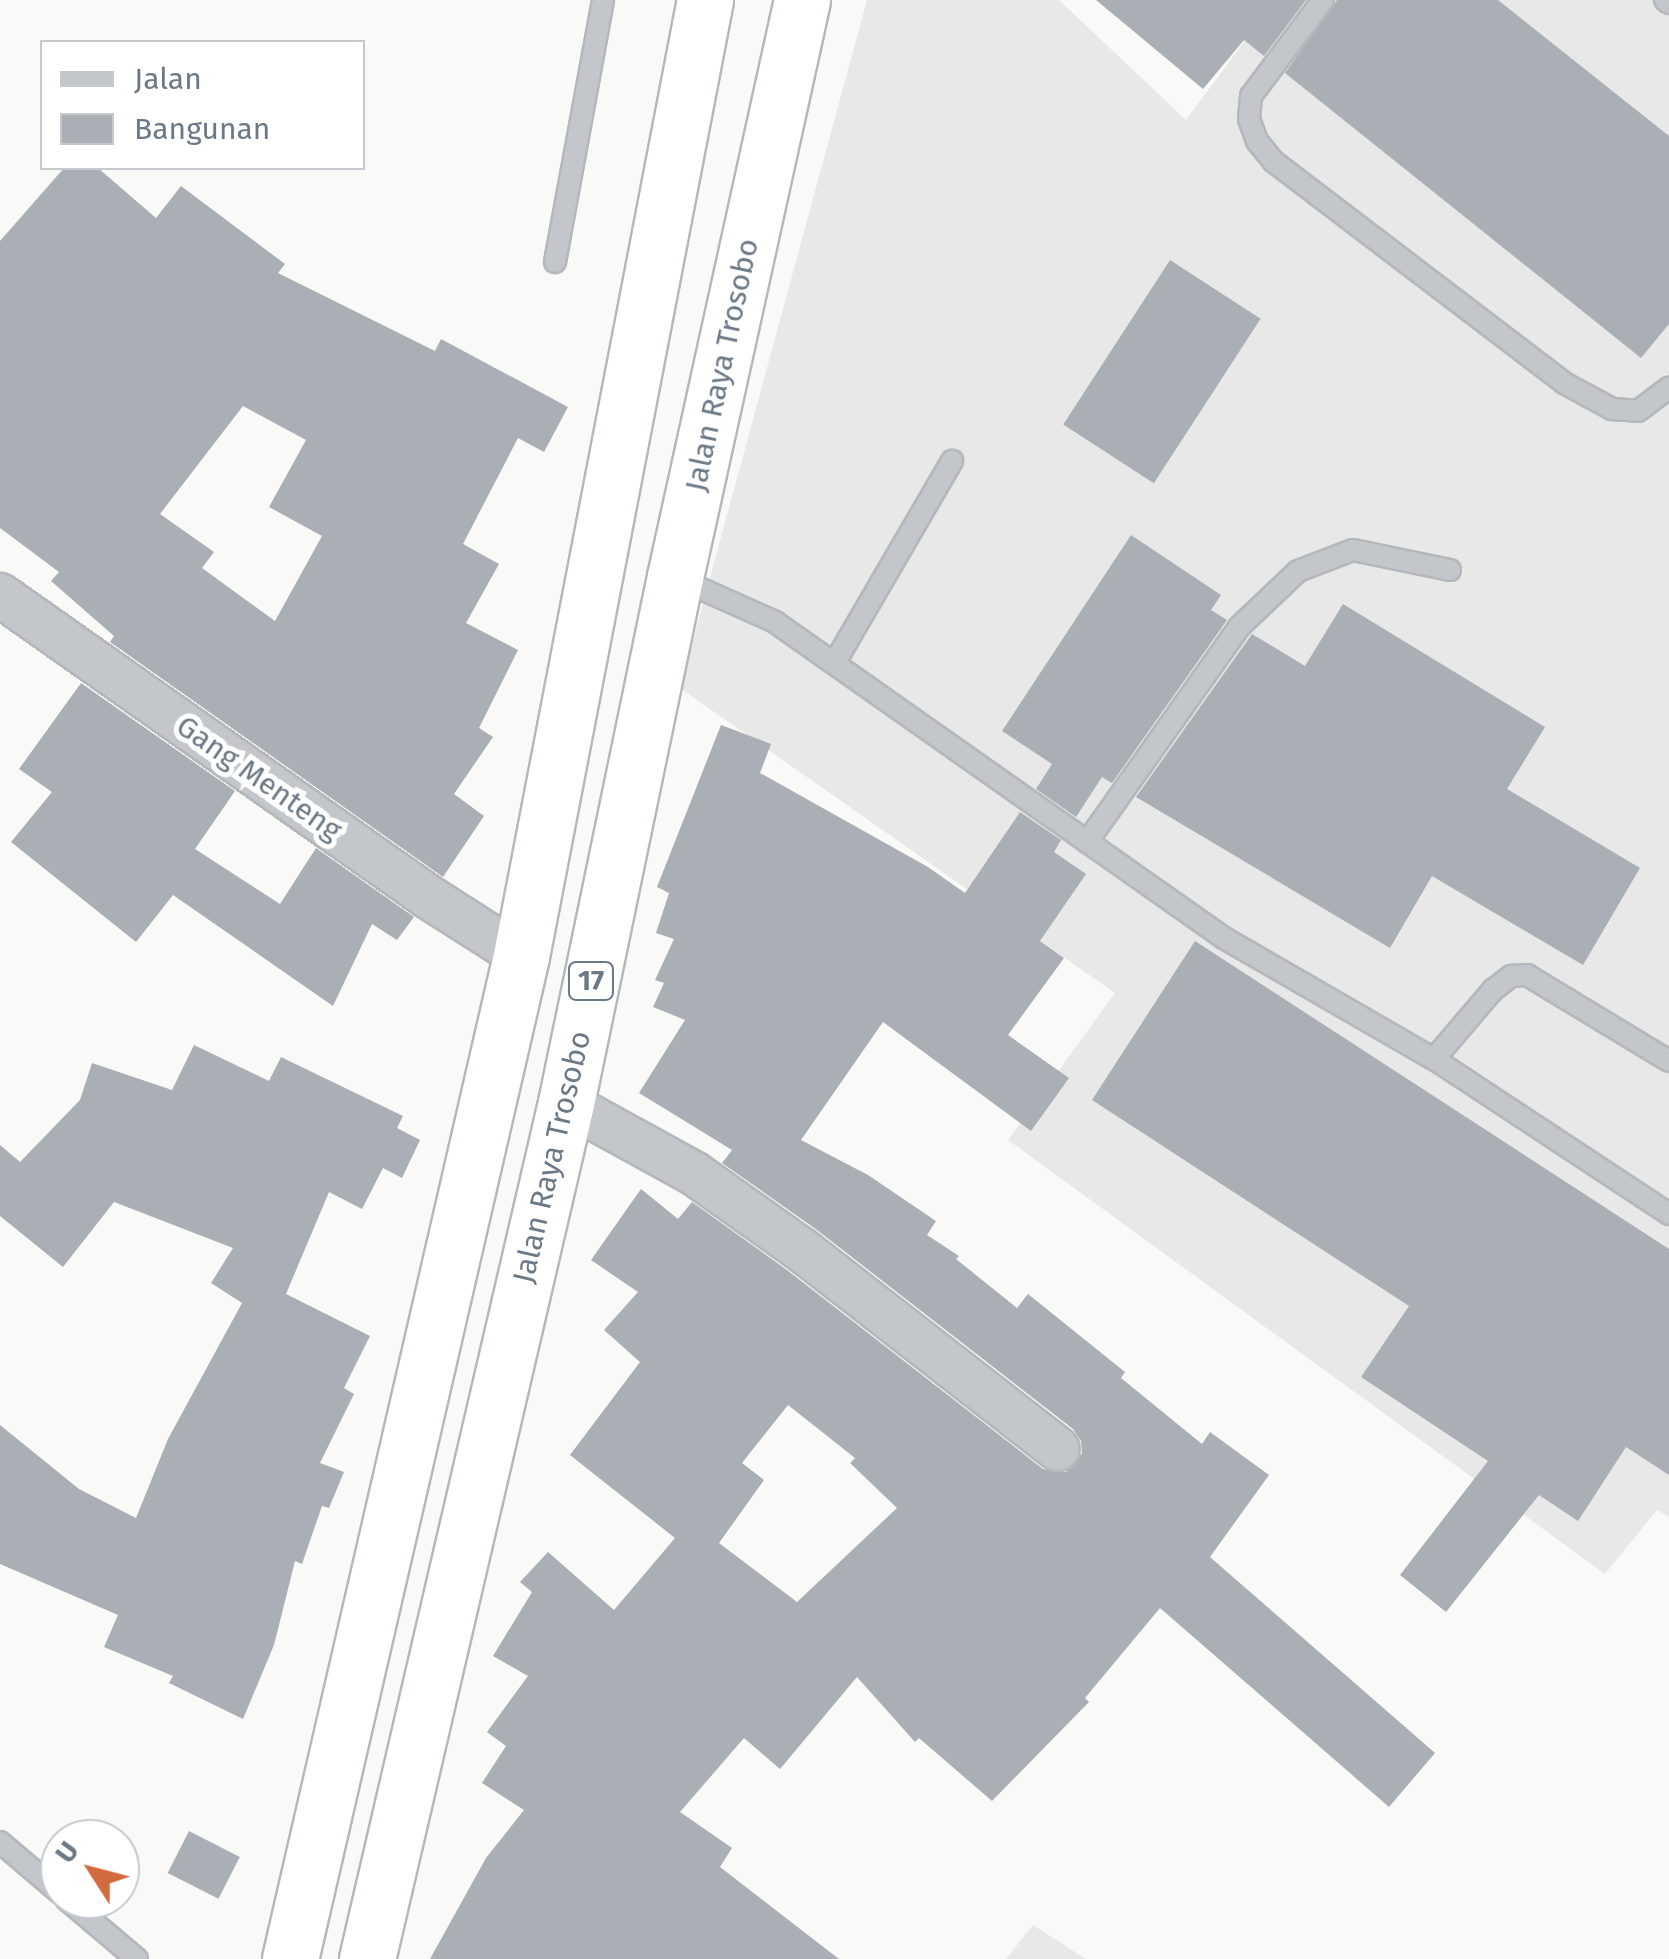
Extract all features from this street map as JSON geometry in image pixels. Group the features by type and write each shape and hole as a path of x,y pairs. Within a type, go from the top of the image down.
{"highway":[{"name":"17","path":"290,1959 521,956 705,0"},
{"name":"Jalan Raya Trosobo","path":"367,1959 566,1102 675,577 802,0"}],"street":[{"name":"Gang Menteng","path":"0,595 427,896 521,956"},
{"path":"566,1102 695,1174 1058,1449"}],"lane":[{"path":"556,262 603,0"},
{"path":"1323,0 1251,96 1249,119 1257,141 1273,161 1564,383 1612,409 1638,411 1669,388"},
{"path":"836,662 952,460"},
{"path":"1088,842 1239,626 1298,571 1353,550 1450,570"},
{"path":"675,577 774,622 1224,938 1434,1059 1669,1214"},
{"path":"1434,1059 1493,990 1512,976 1527,975 1669,1060"},
{"path":"0,1842 40,1877"},
{"path":"90,1919 137,1959"}],"shaded area":[{"path":"867,0 1059,0 1186,120 1275,0 1669,0 1669,1517 1657,1510 1605,1574 1008,1140 1115,993 680,688"},
{"path":"1033,1925 1086,1959 1006,1959"}],"building":[{"path":"1096,0 1306,0 1264,56 1244,40 1203,89"},
{"path":"1337,0 1498,0 1669,136 1669,324 1641,358 1285,73"},
{"path":"62,170 100,170 156,218 181,186 285,264 278,273 435,351 441,339 568,407 544,452 518,438 463,544 499,564 466,623 518,650 479,728 493,737 454,794 484,816 443,877 110,642 114,636 51,581 59,572 0,528 0,241","holes":["243,406 306,440 269,507 322,536 275,621 202,568 214,552 160,514"]},
{"path":"1170,260 1261,319 1154,483 1063,424"},
{"path":"1131,535 1221,595 1211,610 1227,620 1112,783 1102,777 1076,817 1036,789 1052,764 1002,731"},
{"path":"1343,604 1545,727 1507,789 1640,868 1583,965 1432,876 1390,948 1136,797 1252,634 1305,666"},
{"path":"81,683 235,791 195,849 280,904 316,848 414,917 397,940 372,924 333,1006 173,895 136,942 11,842 52,792 19,769"},
{"path":"721,725 771,744 760,773 928,867 965,893 1020,812 1061,840 1054,852 1086,874 1040,941 1064,958 1008,1035 1069,1078 1031,1131 883,1022 801,1140 868,1175 936,1221 927,1235 959,1256 956,1259 1017,1308 1028,1294 1125,1372 1121,1378 1202,1444 1210,1432 1269,1475 1210,1557 1435,1753 1389,1807 1160,1608 1085,1698 1089,1702 992,1801 919,1738 915,1742 857,1677 780,1769 744,1738 680,1812 732,1848 720,1867 839,1959 430,1959 486,1858 524,1810 482,1783 506,1746 487,1732 528,1676 493,1656 532,1592 520,1582 548,1552 614,1610 675,1538 570,1455 640,1362 604,1330 638,1292 591,1260 641,1189 678,1219 692,1202 787,1270 1043,1469 1066,1472 1082,1453 1081,1441 1073,1429 817,1230 722,1163 732,1150 639,1093 685,1020 653,1007 664,983 655,980 674,939 656,933 669,893 657,887","holes":["788,1405 855,1458 850,1463 897,1508 797,1602 719,1543 764,1480 742,1463"]},
{"path":"1195,941 1669,1249 1669,1475 1626,1447 1578,1521 1539,1495 1446,1612 1400,1575 1488,1461 1361,1377 1409,1306 1092,1100"},
{"path":"194,1045 269,1081 281,1057 403,1116 397,1128 420,1140 402,1178 383,1168 362,1209 329,1192 286,1294 370,1336 344,1388 354,1394 320,1463 344,1472 329,1508 322,1506 302,1564 295,1561 274,1645 243,1719 169,1683 173,1676 104,1647 118,1615 0,1564 0,1425 79,1489 136,1518 168,1439 242,1303 211,1283 233,1248 114,1202 63,1267 0,1216 0,1145 20,1162 80,1100 92,1063 172,1090"},
{"path":"189,1831 240,1857 218,1899 168,1873"}]}
